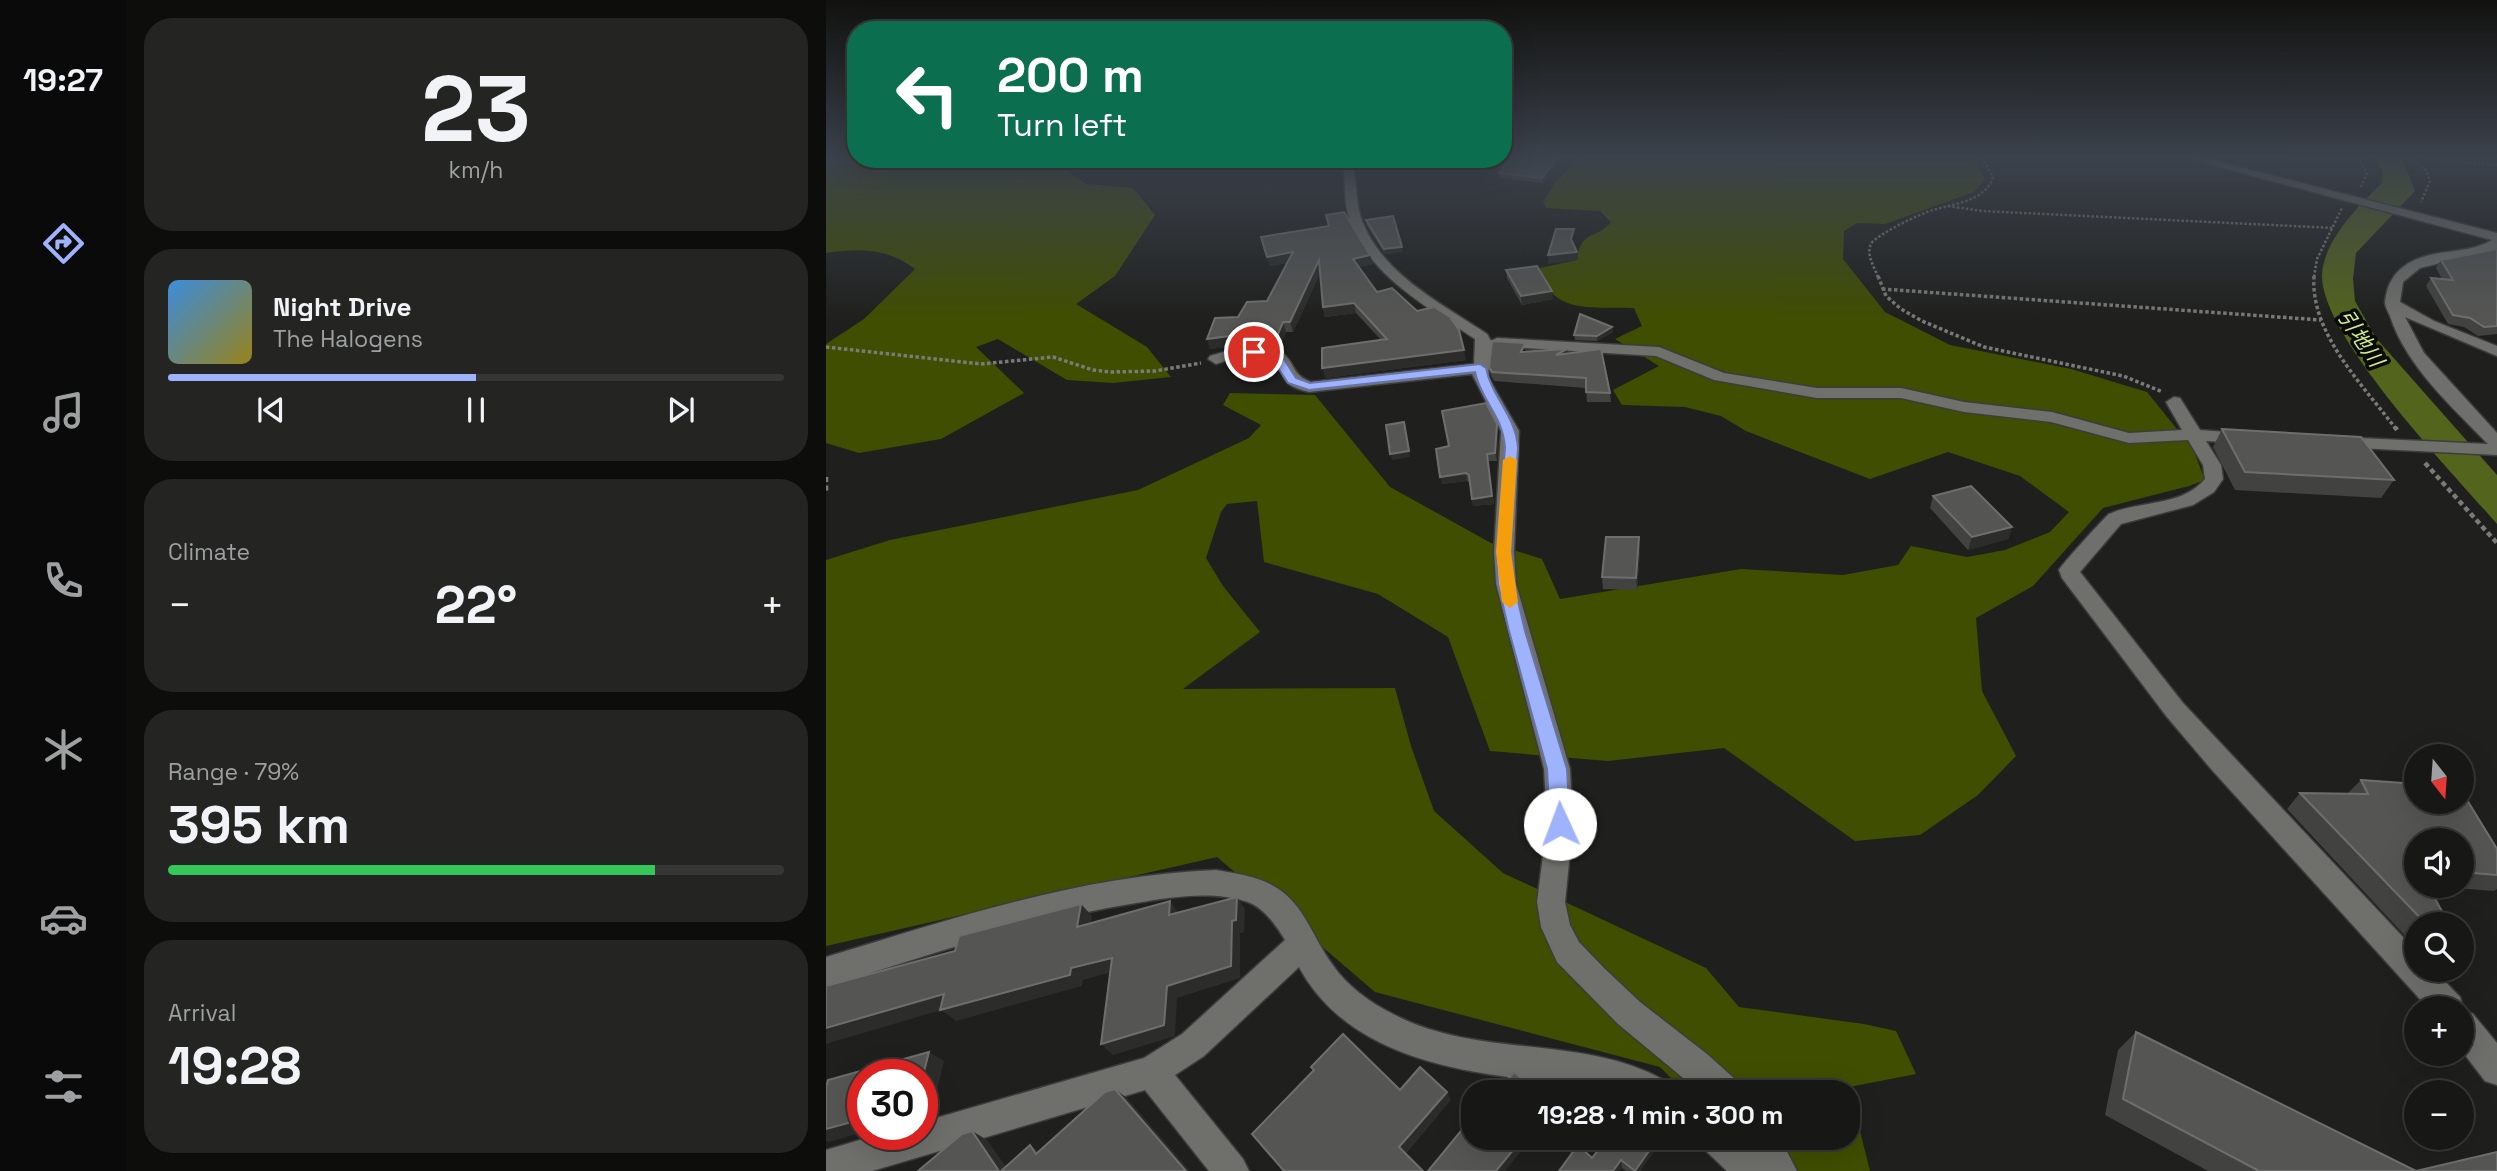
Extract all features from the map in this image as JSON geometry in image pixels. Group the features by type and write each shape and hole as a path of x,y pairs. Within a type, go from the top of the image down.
{"street":[{"path":"1353,212 1371,251 1381,262 1482,337 1484,343 1480,368 1484,386 1505,418 1510,431 1504,552 1506,584 1557,769 1560,824 1551,902 1556,927 1567,952 1593,979 1629,1013 1712,1080"},
{"path":"2399,212 2497,239 2487,250 2432,260 2404,271 2390,290 2391,304 2401,327 2436,381 2497,443"},
{"path":"2391,304 2429,324 2497,351"},
{"path":"1484,343 1659,352 1720,377 1783,389 1838,395 1900,393 1964,407 2052,417 2129,438 2194,435 2268,439"},
{"path":"1216,359 1270,353 1280,360 1292,380 1309,387 1480,368"},
{"path":"2174,402 2212,465 2214,479 2207,488 2172,506 2114,519 2087,553 2069,570 2072,578 2143,671 2206,746 2438,996"},
{"path":"2318,441 2497,450"},
{"path":"826,972 960,932 1091,898 1154,886 1212,882 1253,890 1286,914 1321,975 1347,1004 1392,1031 1459,1054 1587,1070 1627,1080"},
{"path":"826,1167 878,1161 1151,1072 1193,1045 1304,942"},
{"path":"2474,1039 2497,1069"},
{"path":"1151,1072 1231,1171"},
{"path":"1730,1150 1752,1171"},
{"path":"1768,1150 1779,1171"}],"path":[{"path":"1929,212 1873,241 1869,246 1882,289 1901,309 1968,342 2132,379 2156,388 2174,402"},
{"path":"1995,212 2335,228"},
{"path":"2340,212 2335,228 2315,264 2312,281 2321,320 2338,350 2408,445 2497,543"},
{"path":"1882,289 2321,320"},
{"path":"826,347 981,364 1052,357 1093,370 1111,372 1174,369 1216,359"},
{"path":"826,477 826,491"}],"shaded area":[{"path":"826,212 1152,212 1155,215 1115,276 1076,304 1147,347 1171,377 1113,383 1067,380 998,339 976,347 1024,393 941,439 859,453 826,443 826,344 864,319 915,269 894,257 873,251 826,253"},
{"path":"1601,212 1919,212 1885,224 1857,223 1844,231 1843,259 1885,312 1950,345 2071,369 2147,392 2193,449 2205,480 2103,508 2033,586 1976,618 1982,691 2016,756 1978,795 1920,835 1855,841 1724,748 1608,761 1490,751 1448,637 1378,594 1264,562 1257,501 1227,504 1221,512 1206,558 1223,586 1260,632 1183,689 1395,688 1411,746 1434,811 1503,873 1706,968 1739,1007 1896,1031 1916,1074 1860,1085 1860,1080 1673,1080 1660,1067 1375,992 1217,857 826,946 826,560 890,540 1138,490 1249,438 1261,425 1223,405 1230,393 1315,395 1390,487 1491,543 1542,559 1560,599 1741,569 1843,575 1898,565 1911,546 1967,557 2005,550 2050,532 2069,512 2020,476 1948,452 1870,479 1746,431 1721,416 1685,407 1622,405 1613,390 1659,366 1615,339 1642,326 1634,308 1589,307 1564,301 1553,294 1545,283 1540,268 1577,260 1582,243 1611,222"},
{"path":"1860,1131 1870,1171 1764,1171 1742,1150 1860,1150"}],"water":[{"name":"引地川","path":"2395,212 2356,253 2353,279 2355,301 2376,338 2497,475 2497,524 2393,405 2343,334 2328,302 2322,276 2324,263 2335,237 2353,213"}],"building":[{"path":"1344,212 1370,255 1353,259 1377,292 1392,288 1417,311 1434,307 1450,317 1459,330 1464,350 1322,368 1322,348 1387,339 1354,303 1323,307 1319,260 1290,322 1283,322 1278,334 1245,334 1207,339 1215,318 1238,317 1247,302 1267,301 1293,252 1267,257 1261,237 1329,226 1326,215"},
{"path":"1393,216 1402,247 1384,249 1366,220"},
{"path":"1556,229 1574,229 1571,239 1577,252 1548,255"},
{"path":"2497,249 2497,326 2484,327 2470,318 2453,315 2431,278 2453,280 2441,260"},
{"path":"1537,266 1552,291 1521,296 1506,270"},
{"path":"1580,314 1612,327 1597,336 1574,335"},
{"path":"1492,341 1525,343 1521,352 1567,349 1556,355 1601,349 1610,393 1586,392 1586,378 1492,372 1489,367"},
{"path":"1486,403 1497,424 1495,453 1487,454 1492,496 1472,499 1469,475 1466,473 1440,477 1436,449 1449,446 1442,411"},
{"path":"1404,422 1409,451 1390,454 1386,425"},
{"path":"2222,429 2361,437 2394,480 2245,472"},
{"path":"1971,486 2012,527 1972,537 1933,496"},
{"path":"1606,537 1639,537 1636,578 1602,577"},
{"path":"2361,780 2404,783 2404,814 2474,814 2474,811 2497,849 2497,875 2474,873 2474,828 2404,828 2404,898 2435,898 2442,912 2414,912 2300,793 2368,794"},
{"path":"1237,897 1236,920 1232,921 1231,966 1167,986 1164,1025 1161,1026 1101,1044 1112,958 1071,968 1070,975 940,1010 944,994 826,1028 826,986 955,951 959,936 1081,904 1077,927 1170,901 1169,915"},
{"path":"2136,1032 2416,1171 2259,1171 2123,1099"},
{"path":"1343,1034 1400,1090 1420,1067 1447,1092 1399,1147 1423,1171 1284,1171 1252,1134 1314,1070 1311,1067"},
{"path":"929,1052 927,1059 904,1059"},
{"path":"1514,1072 1524,1080 1507,1080"},
{"path":"847,1075 847,1123 826,1129 826,1087 828,1080"},
{"path":"1115,1089 1186,1171 1001,1171 1030,1145 1036,1154 1105,1092"},
{"path":"972,1131 999,1171 918,1171 962,1134"},
{"path":"1461,1131 1461,1150 1513,1150 1496,1171 1428,1171"},
{"path":"1574,1150 1583,1150 1592,1158 1598,1150 1650,1150 1635,1171 1621,1160 1613,1171 1559,1171"},
{"path":"2497,1152 2497,1171 2416,1171"}],"slow traffic":[{"path":"1510,460 1504,552 1510,602"}],"route":[{"path":"1254,352 1276,356 1296,384 1309,387 1480,368 1484,386 1505,418 1510,431 1504,552 1506,584 1557,769 1560,824"}]}
